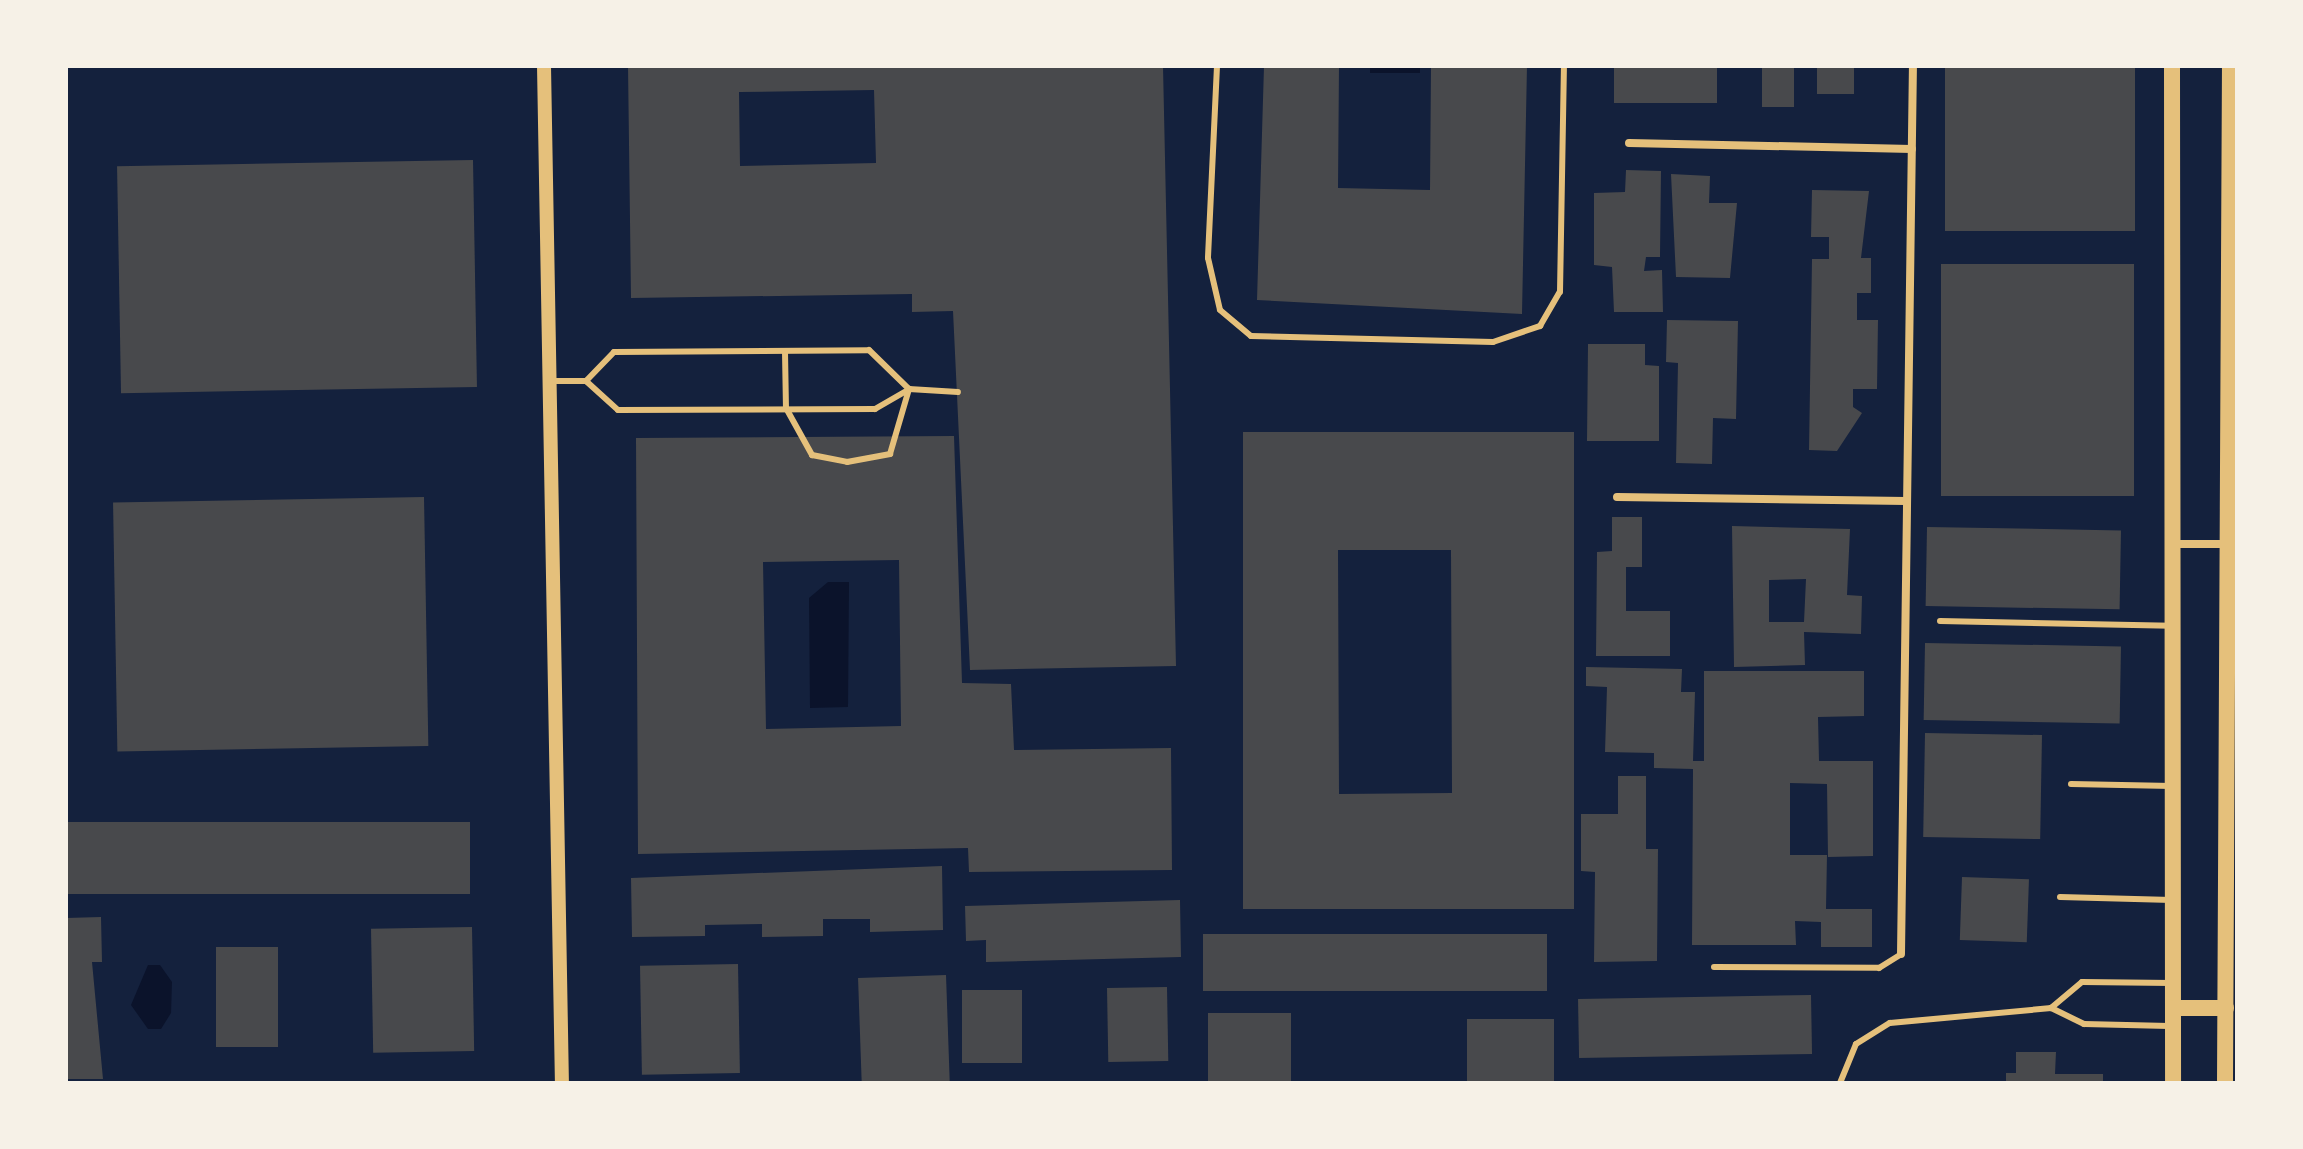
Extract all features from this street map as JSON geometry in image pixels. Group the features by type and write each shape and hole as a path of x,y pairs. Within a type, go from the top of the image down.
{"main road":[{"path":"2172,66 2173,1083"},
{"path":"2225,1083 2233,544 2234,109 2230,66"},
{"path":"2173,1008 2226,1008"}],"street":[{"path":"544,66 562,1083"},
{"path":"1901,954 1913,66"},
{"path":"1629,143 1912,149"},
{"path":"1617,497 1906,501"},
{"path":"2171,544 2233,544"}],"lane":[{"path":"1217,66 1208,258 1220,310 1251,336 1493,342 1540,326 1560,292 1564,66"},
{"path":"586,381 614,352 869,350 909,389"},
{"path":"785,352 786,408 812,455 847,462 890,454 909,389"},
{"path":"550,381 586,381 618,410 875,409 909,389 958,392"},
{"path":"1940,621 2171,626"},
{"path":"2071,784 2172,786"},
{"path":"2060,897 2172,900"},
{"path":"1714,967 1879,968 1901,954"},
{"path":"2051,1008 2082,982 2172,983"},
{"path":"1840,1083 1856,1044 1890,1023 2051,1008 2084,1024 2173,1026"}],"water":[{"path":"1370,66 1420,66 1420,73 1370,73"},
{"path":"828,582 849,582 848,707 810,708 809,598"},
{"path":"148,965 160,965 172,982 171,1013 161,1029 148,1029 131,1005"}],"building":[{"path":"628,66 1163,66 1176,666 970,670 953,311 912,312 912,294 631,298","holes":["874,90 876,163 740,166 739,92"]},
{"path":"1264,66 1339,66 1338,188 1430,190 1431,66 1527,66 1522,314 1257,300"},
{"path":"1614,66 1717,66 1717,103 1614,103"},
{"path":"1762,66 1794,66 1794,107 1762,107"},
{"path":"1817,66 1854,66 1854,94 1817,94"},
{"path":"1945,66 2135,66 2135,231 1945,231"},
{"path":"473,160 477,387 121,393 117,166"},
{"path":"1626,170 1661,171 1660,257 1646,257 1644,271 1662,270 1663,312 1614,312 1612,267 1594,265 1594,193 1625,192"},
{"path":"1671,174 1710,176 1709,203 1737,203 1730,278 1676,277"},
{"path":"1812,190 1869,191 1861,258 1871,258 1871,293 1857,293 1857,320 1878,320 1877,389 1853,389 1853,407 1862,413 1837,451 1809,450 1812,259 1829,259 1829,237 1811,237"},
{"path":"1941,264 2134,264 2134,496 1941,496"},
{"path":"1667,320 1738,321 1736,419 1713,418 1712,464 1676,463 1678,363 1666,362"},
{"path":"1588,344 1645,344 1645,365 1659,366 1659,441 1587,441"},
{"path":"1243,432 1574,432 1574,909 1243,909","holes":["1338,550 1451,550 1452,793 1339,794"]},
{"path":"954,436 962,683 1011,684 1014,750 1171,748 1172,870 969,872 968,848 638,854 636,438","holes":["899,560 901,726 766,729 763,562"]},
{"path":"424,497 428,746 117,751 113,502"},
{"path":"1612,517 1642,517 1642,567 1626,567 1626,611 1670,611 1670,656 1596,656 1597,552 1612,551"},
{"path":"1732,526 1850,529 1847,595 1862,596 1861,634 1804,632 1805,665 1734,667","holes":["1806,579 1804,622 1769,622 1769,580"]},
{"path":"1927,527 2121,530 2120,609 1926,606"},
{"path":"1925,643 2121,646 2120,723 1924,720"},
{"path":"1586,667 1682,669 1681,692 1695,692 1693,761 1704,761 1704,671 1864,671 1864,716 1818,717 1819,761 1873,761 1873,856 1828,857 1827,784 1790,783 1790,855 1827,855 1826,909 1872,909 1872,947 1821,947 1821,922 1795,921 1796,945 1692,945 1693,769 1654,768 1654,753 1605,752 1607,687 1586,686"},
{"path":"1925,733 2042,735 2040,839 1923,837"},
{"path":"1618,776 1646,776 1646,849 1658,849 1657,961 1594,962 1595,872 1581,871 1581,814 1618,814"},
{"path":"66,822 470,822 470,894 66,894"},
{"path":"942,866 943,930 870,932 870,919 823,919 823,936 762,937 762,924 705,925 705,936 632,937 631,878"},
{"path":"1962,877 2029,879 2027,942 1960,940"},
{"path":"1180,900 1181,957 986,962 986,940 966,941 965,906"},
{"path":"101,917 102,962 92,962 103,1079 66,1079 66,918"},
{"path":"472,927 474,1051 373,1053 371,929"},
{"path":"1203,934 1547,934 1547,991 1203,991"},
{"path":"216,947 278,947 278,1047 216,1047"},
{"path":"738,964 740,1073 642,1075 640,966"},
{"path":"946,975 950,1083 862,1083 858,978"},
{"path":"1167,987 1168,1061 1108,1062 1107,988"},
{"path":"962,990 1022,990 1022,1063 962,1063"},
{"path":"1811,995 1812,1054 1579,1058 1578,999"},
{"path":"1208,1013 1291,1013 1291,1083 1208,1083"},
{"path":"1467,1019 1554,1019 1554,1083 1467,1083"},
{"path":"2016,1052 2056,1052 2055,1074 2103,1074 2103,1083 2006,1083 2006,1073 2016,1073"}]}
